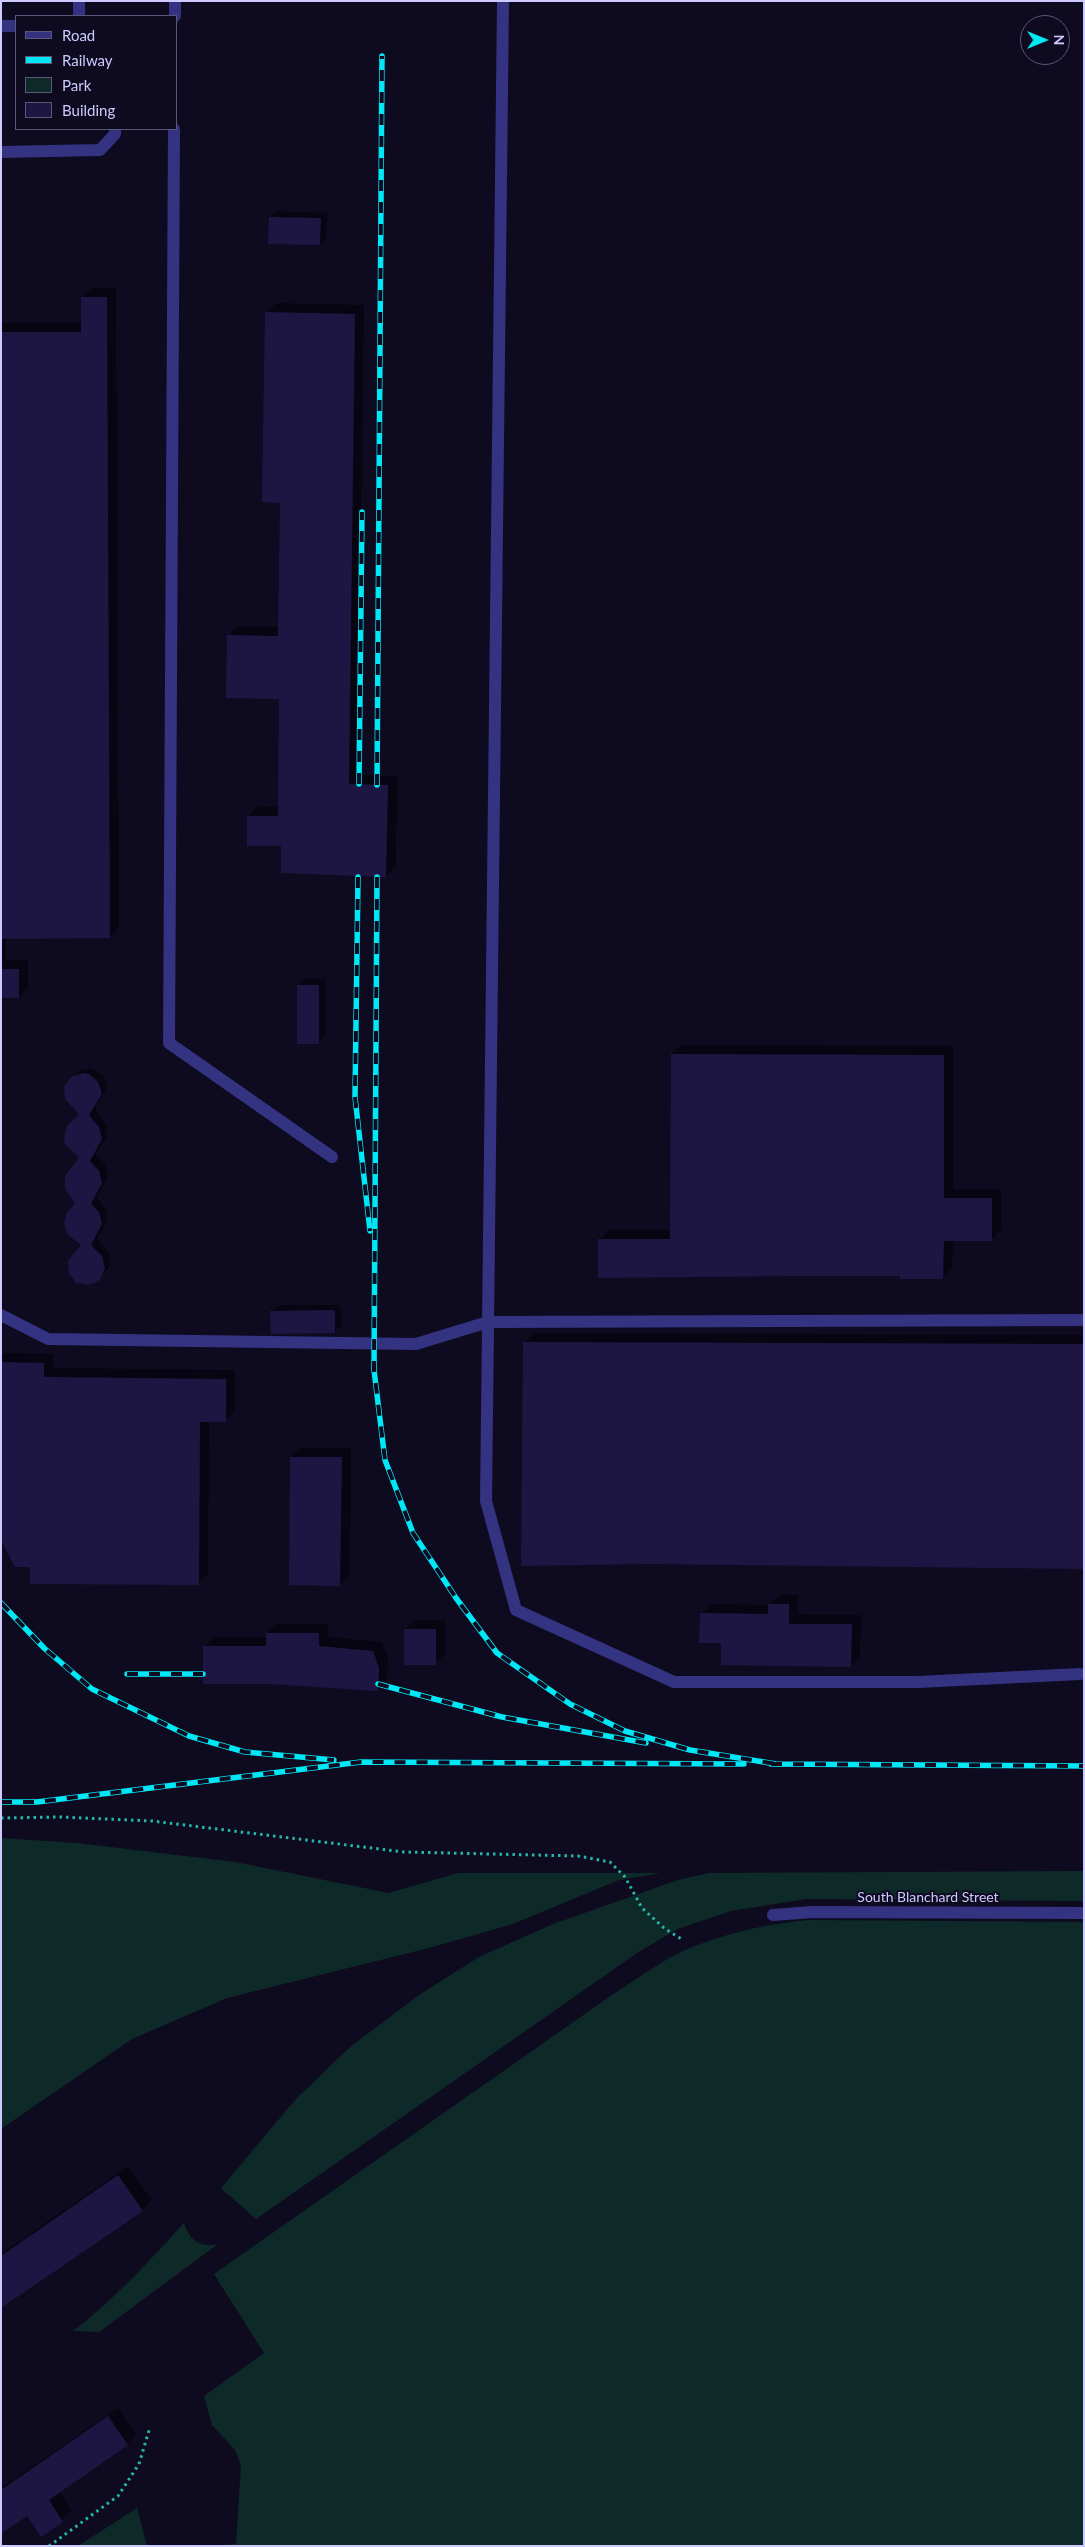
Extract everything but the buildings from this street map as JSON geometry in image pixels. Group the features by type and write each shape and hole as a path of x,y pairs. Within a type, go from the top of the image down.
{"street":[{"path":"79,1 79,15"},
{"path":"174,15 175,1"},
{"path":"503,1 486,1501 516,1610 674,1682 918,1682 1080,1674"},
{"path":"1,26 15,26"},
{"path":"1,152 100,150 115,134 115,130"},
{"path":"174,130 170,1043 332,1157"},
{"path":"1,1315 48,1339 416,1344 488,1322 1084,1320"},
{"name":"South Blanchard Street","path":"773,1915 812,1912 1084,1913"}],"path":[{"path":"1,1818 60,1817 152,1821 404,1852 578,1856 602,1860 610,1862 625,1877 642,1908 664,1928 683,1940"},
{"path":"49,2546 118,2496 139,2464 150,2427"}],"green space":[{"path":"1,1838 77,1843 235,1862 389,1893 458,1873 661,1873 619,1880 513,1924 429,1948 227,1998 132,2039 1,2129"},
{"path":"1084,1871 1084,1901 806,1899 731,1911 678,1929 640,1951 256,2219 221,2188 296,2099 350,2047 419,1995 479,1957 553,1924 678,1880 709,1873"},
{"path":"808,1920 1084,1922 1084,2546 218,2546 236,2544 241,2465 235,2450 212,2425 204,2396 264,2353 214,2274 609,1997 671,1957 687,1949 738,1932"},
{"path":"184,2223 189,2234 197,2242 206,2245 218,2244 99,2332 73,2331 117,2293"},
{"path":"137,2508 147,2546 78,2546"}],"railway":[{"path":"377,785 382,56"},
{"path":"359,784 362,512"},
{"path":"358,877 355,1097 370,1231"},
{"path":"377,877 374,1370 385,1460 413,1533 456,1598 497,1653 570,1704 625,1731 690,1750 776,1764"},
{"path":"1,1603 44,1648 92,1689 189,1736 245,1752 334,1760"},
{"path":"127,1674 203,1674"},
{"path":"378,1684 502,1717 646,1743"},
{"path":"1,1802 37,1802 361,1762 744,1764"},
{"path":"771,1764 1084,1766"}]}
